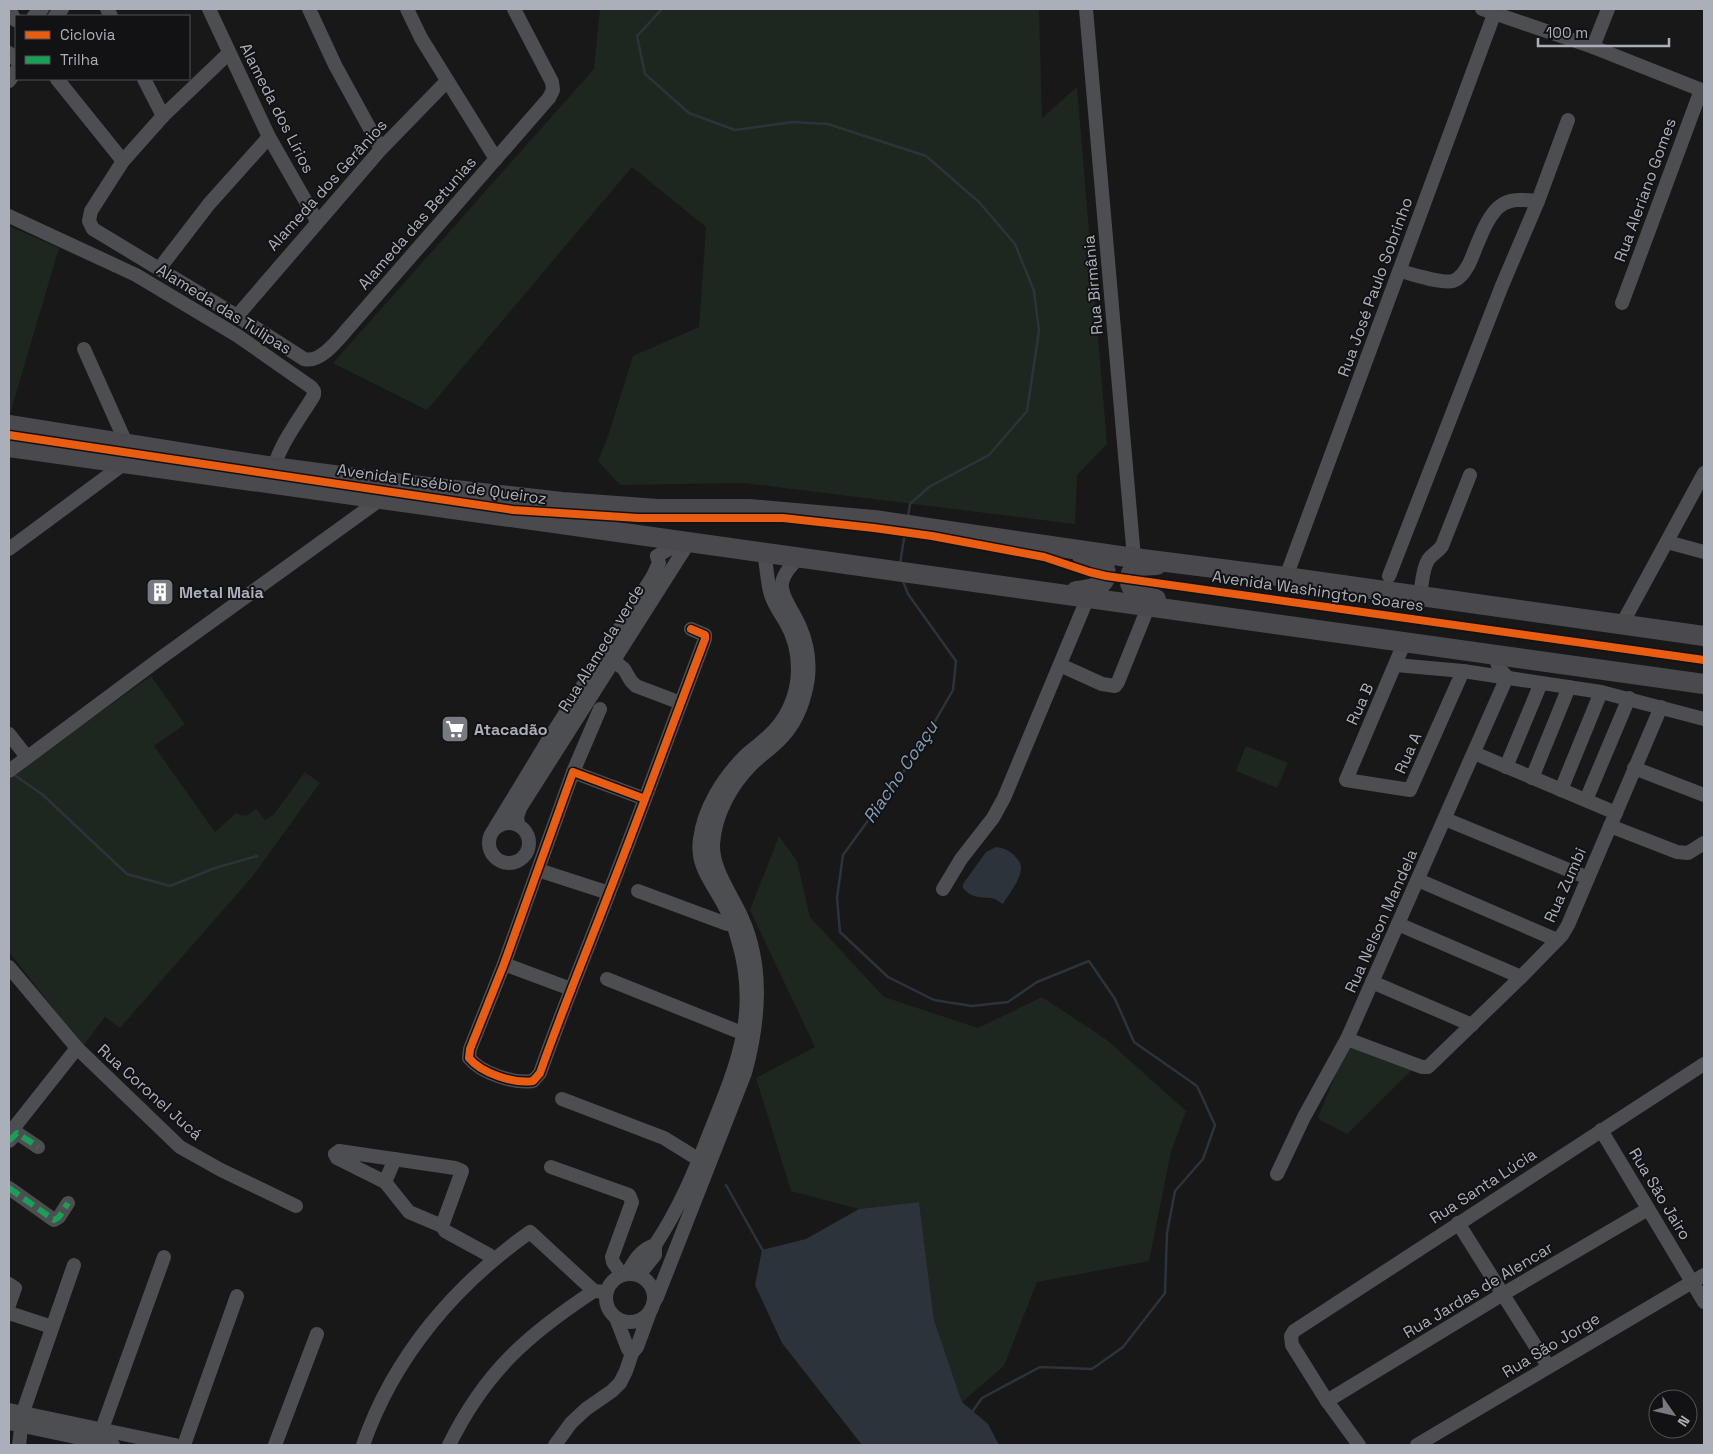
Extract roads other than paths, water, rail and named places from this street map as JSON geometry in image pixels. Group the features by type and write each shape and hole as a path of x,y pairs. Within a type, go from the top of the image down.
{"highway":[{"name":"Avenida Eusébio de Queiroz","path":"9,426 126,454 287,486 799,558 1059,592"},
{"name":"Avenida Eusébio de Queiroz","path":"9,447 126,454 273,467 562,502 658,509 750,509 874,520 933,528"},
{"name":"Avenida Washington Soares","path":"933,528 1176,564 1286,577 1704,636"},
{"path":"1059,592 1094,588 1101,584 1106,576 1104,567 1097,560 1067,548"},
{"path":"1171,608 1164,602 1135,592 1130,585 1129,578 1138,567 1176,564"},
{"path":"1059,592 1704,684"}],"street":[{"name":"Alameda dos Lírios","path":"209,9 269,137 318,221"},
{"path":"309,9 335,65 381,149"},
{"path":"408,9 421,38 496,159"},
{"name":"Alameda das Betunias","path":"237,316 304,359 313,360 322,355 350,325 549,98 553,90 552,82 514,9"},
{"name":"Rua Birmânia","path":"1086,9 1134,558"},
{"path":"1593,48 1608,9"},
{"path":"1491,10 1703,90"},
{"name":"Rua José Paulo Sobrinho","path":"1286,577 1400,271 1491,10"},
{"path":"229,53 163,116 124,161 89,216 90,225 93,229 237,316"},
{"path":"58,80 124,161"},
{"path":"145,80 163,116"},
{"name":"Alameda dos Gerânios","path":"237,316 381,149 447,81"},
{"name":"Rua Aleriano Gomes","path":"1622,303 1703,90"},
{"path":"1389,576 1501,288 1538,201 1568,120"},
{"path":"159,269 209,204 269,137"},
{"path":"1400,271 1444,281 1456,280 1467,268 1482,234 1497,209 1512,200 1538,201"},
{"name":"Alameda das Tulipas","path":"9,216 136,275 238,336 312,387 314,395 278,455 273,467"},
{"path":"9,549 126,454 84,349"},
{"path":"273,467 277,479 287,486"},
{"path":"1622,624 1704,473"},
{"path":"1420,596 1428,561 1442,546 1470,475"},
{"path":"305,549 349,513 355,501 352,495"},
{"path":"9,761 24,754 305,549 381,499"},
{"name":"Rua Alameda verde","path":"518,824 517,815 520,808 656,572 659,563 657,556 684,542"},
{"name":"Rua Alameda verde","path":"495,828 545,745 609,656 684,542"},
{"path":"1667,542 1704,552"},
{"path":"715,871 702,865 699,848 707,838 716,796 727,777 746,755 772,733 785,717 796,689 798,670 796,649 790,630 771,596 764,553"},
{"path":"712,818 736,783 754,762 772,748 787,732 799,712 809,670 806,647 799,626 782,592 785,574 799,558"},
{"path":"943,889 961,859 993,818 1004,798 1088,597"},
{"path":"1060,665 1105,685 1115,686 1149,605"},
{"path":"600,709 573,772 504,964 469,1054 469,1058 475,1065 485,1071 520,1081 533,1081 537,1077 645,799 705,638 705,635 691,629"},
{"name":"Rua B","path":"1346,780 1405,642"},
{"path":"1498,654 1496,662 1499,669 1513,678"},
{"path":"609,656 624,669 636,686 681,703"},
{"name":"Rua Nelson Mandela","path":"1277,1174 1304,1117 1347,1039 1474,753 1524,658"},
{"path":"1396,665 1463,671 1601,692 1630,698 1704,719"},
{"name":"Rua A","path":"1346,780 1410,790 1463,671"},
{"path":"1506,767 1541,683"},
{"path":"1532,778 1569,687"},
{"path":"1561,790 1601,692"},
{"path":"1586,800 1630,698"},
{"name":"Rua Zumbi","path":"1347,1039 1424,1068 1430,1065 1472,1025 1562,935 1568,925 1660,707"},
{"path":"9,734 24,754"},
{"path":"1474,753 1586,800 1613,819 1677,852 1688,853 1704,843"},
{"path":"9,771 24,754"},
{"path":"1634,768 1704,795"},
{"path":"573,772 645,799"},
{"path":"1445,819 1588,878"},
{"path":"510,822 518,824 527,833 529,846 523,858 511,863 498,860 490,850 489,838 495,828 502,824 510,822"},
{"path":"556,1445 571,1423 586,1409 612,1391 626,1371 632,1353 637,1347 665,1279 735,1070 749,1035 746,977 740,948 738,922 724,906 707,838"},
{"path":"538,870 609,893"},
{"path":"1418,880 1557,940"},
{"path":"638,891 727,924 738,922"},
{"path":"1398,924 1521,977"},
{"path":"504,964 571,989"},
{"name":"Rua Coronel Jucá","path":"9,967 14,983 77,1048 180,1147 221,1170 296,1206"},
{"path":"607,979 749,1035"},
{"path":"1372,982 1472,1025"},
{"path":"9,1134 77,1048"},
{"name":"Rua Santa Lúcia","path":"1327,1402 1292,1345 1291,1336 1297,1328 1704,1064"},
{"path":"562,1099 664,1138 704,1163"},
{"name":"Rua São Jairo","path":"1601,1130 1648,1209 1698,1279 1704,1302"},
{"path":"9,1141 17,1133 38,1147"},
{"path":"442,1226 462,1171 455,1168 339,1151 335,1154 337,1158 385,1182 409,1212 442,1226 445,1231 489,1254 498,1256"},
{"path":"385,1182 395,1159"},
{"path":"449,1445 476,1397 512,1354 540,1329 612,1282 633,1271 645,1248 658,1241 704,1163"},
{"path":"363,1445 398,1370 420,1338 462,1287 530,1232 600,1291 606,1298 608,1309 616,1318 621,1321 632,1322 643,1318 652,1307 654,1292 652,1287 644,1278 613,1262 612,1257 632,1202 629,1196 551,1167"},
{"path":"9,1188 54,1220 59,1217 68,1203"},
{"name":"Rua Jardas de Alencar","path":"1327,1402 1503,1294 1648,1209"},
{"path":"1458,1223 1548,1366"},
{"path":"658,1241 677,1246"},
{"path":"103,1441 164,1257"},
{"path":"19,1445 15,1418 52,1327 74,1265"},
{"path":"633,1271 665,1279"},
{"name":"Rua São Jorge","path":"1417,1445 1698,1279"},
{"path":"9,1284 15,1288 9,1305"},
{"path":"184,1445 237,1296"},
{"path":"9,1313 52,1327"},
{"path":"616,1318 628,1349 632,1353"},
{"path":"275,1445 317,1334"},
{"path":"1327,1402 1359,1445"},
{"path":"15,1418 103,1441 175,1445"}],"waterway":[{"name":"Riacho Coaçu","path":"662,9 637,36 645,74 689,113 735,130 793,122 828,124 926,156 979,202 1015,244 1034,291 1039,331 1027,411 989,455 929,487 910,504 908,517"},
{"name":"Riacho Coaçu","path":"900,564 905,532"},
{"name":"Riacho Coaçu","path":"903,581 908,594 956,661 953,690 915,756 843,855 837,898 840,932 888,977 934,1000 972,1006 1008,1002 1037,982 1089,961 1115,999 1134,1042 1197,1086 1215,1125 1203,1159 1175,1191 1167,1233 1165,1293 1123,1347 1092,1369 1040,1367 982,1398 972,1412"},
{"path":"13,774 43,795 127,874 170,886 215,868 257,856"},
{"path":"726,1185 763,1251"}],"place":[{"name":"Metal Maia","path":"160,592"},
{"name":"Atacadão","path":"455,729"}]}
